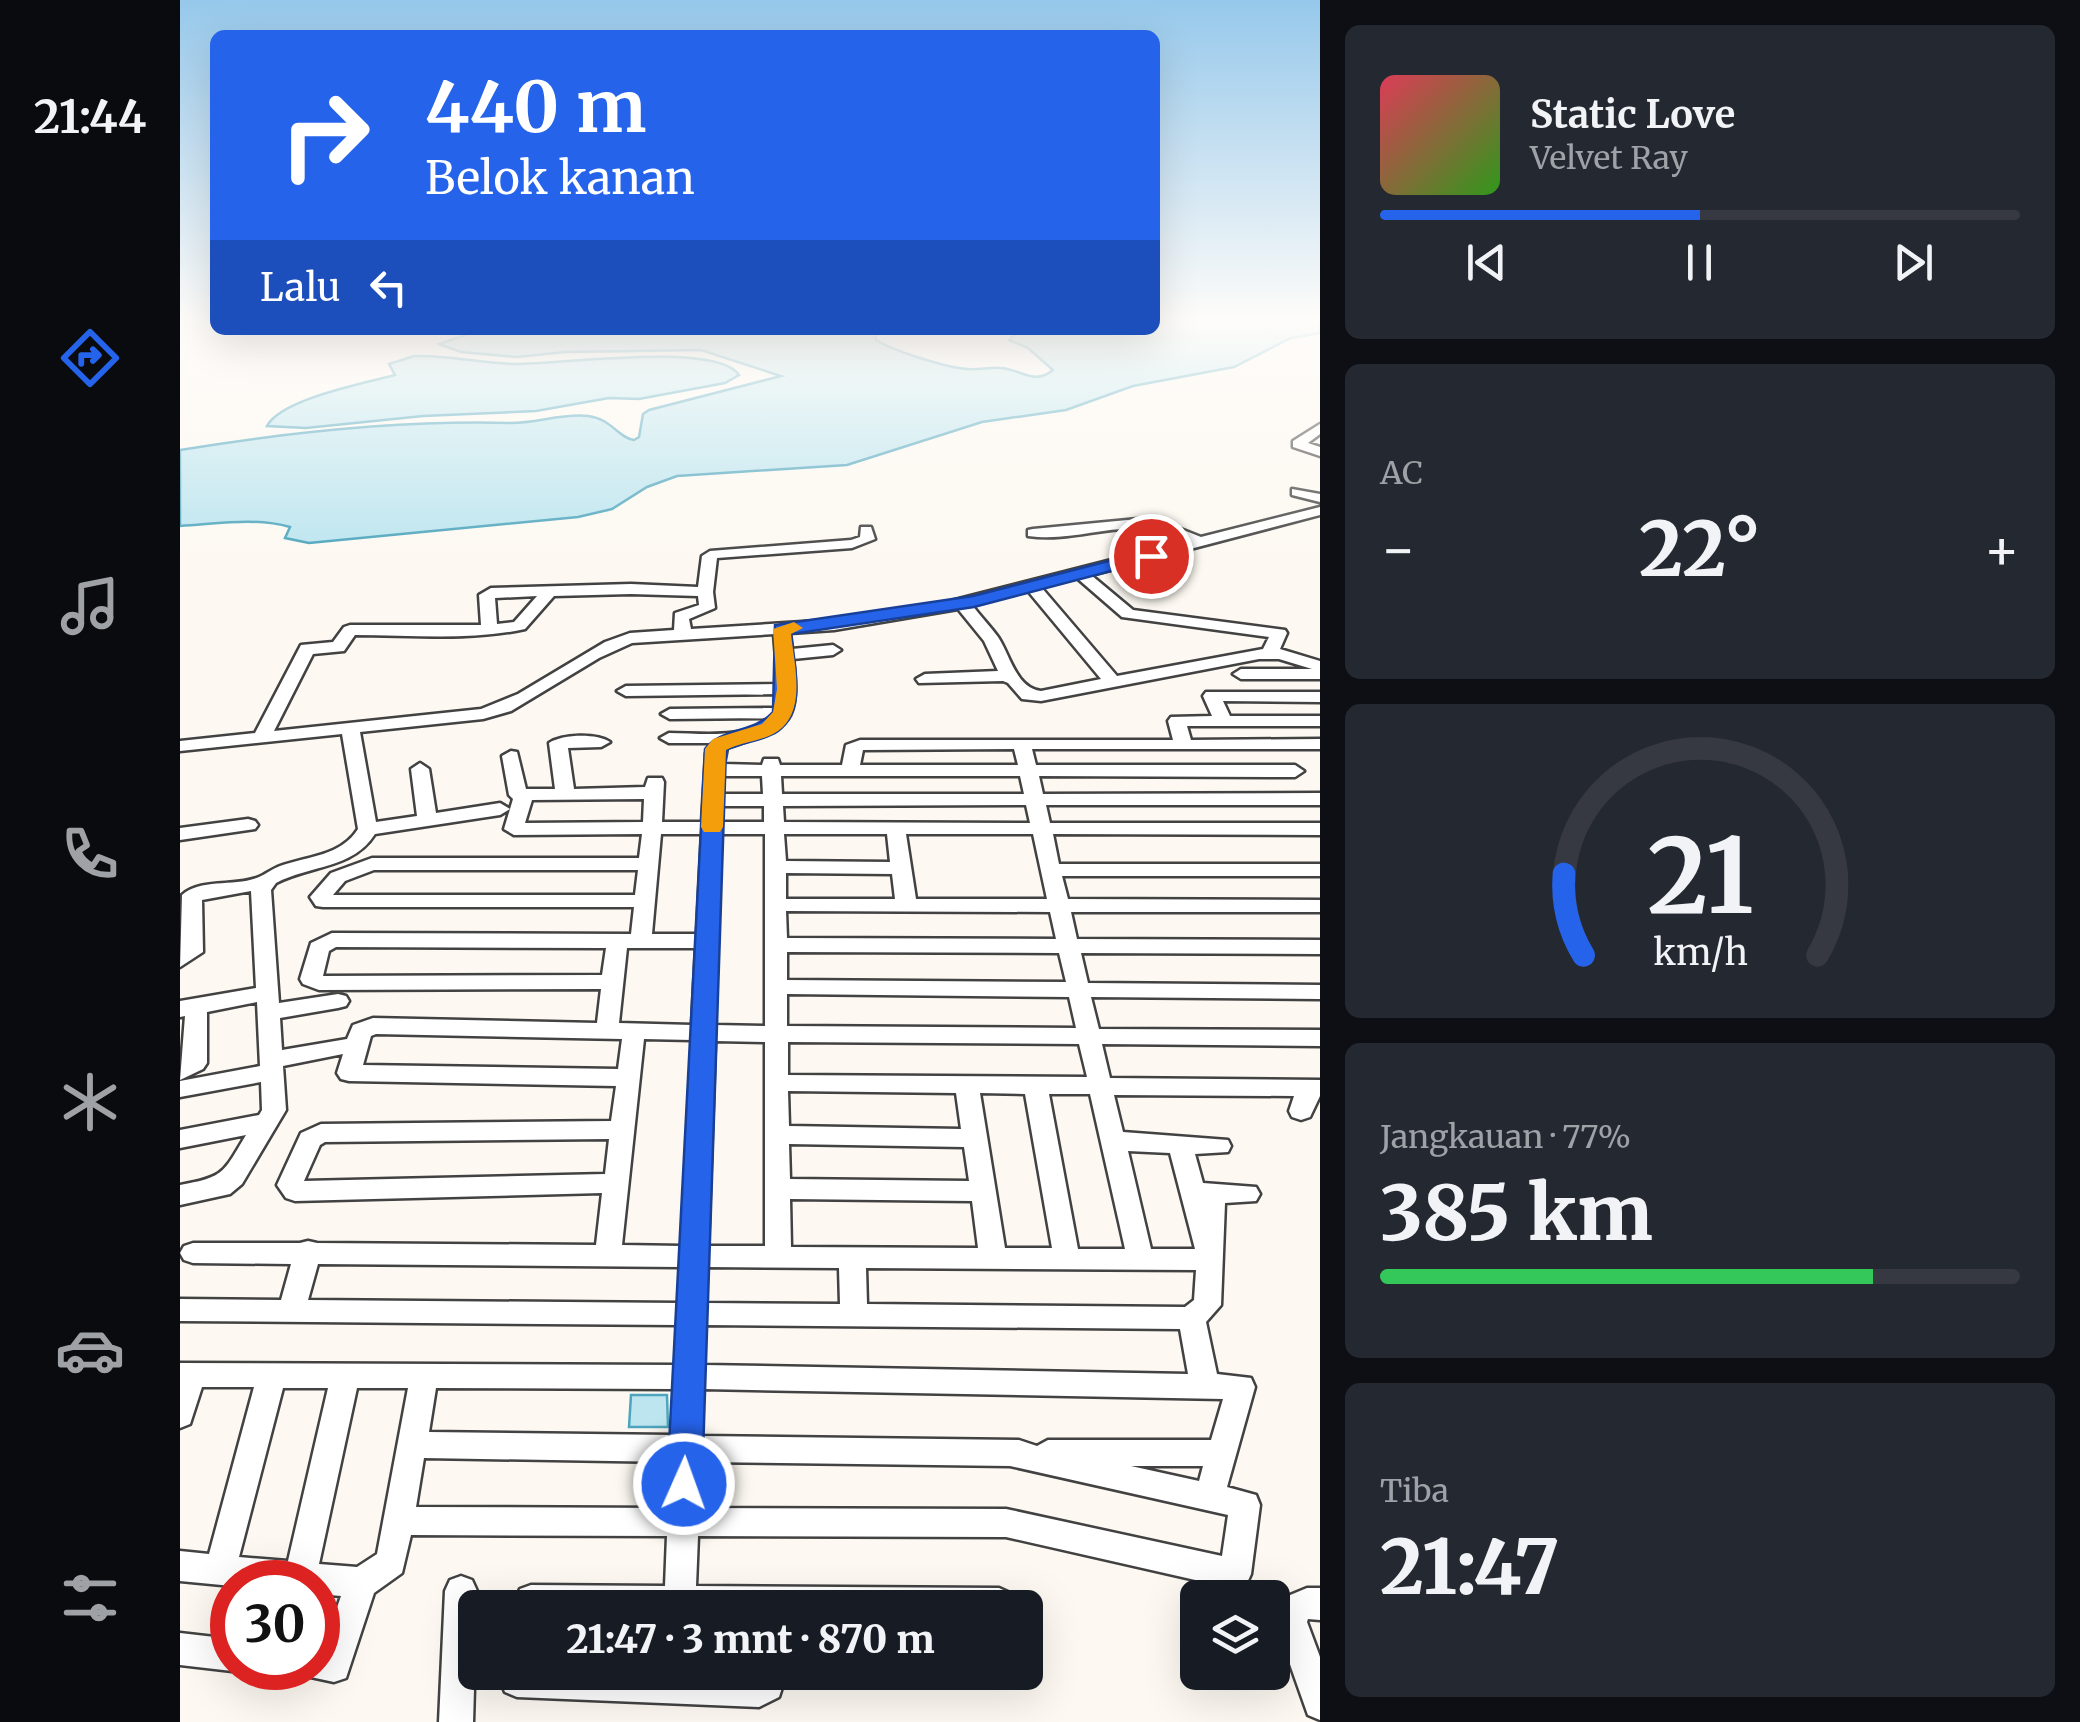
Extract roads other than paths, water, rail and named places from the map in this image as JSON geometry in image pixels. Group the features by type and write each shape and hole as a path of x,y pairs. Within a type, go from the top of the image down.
{"street":[{"path":"1320,428 1298,444 1320,452"},
{"path":"1297,492 1320,498"},
{"path":"180,746 499,710 522,702 611,645 630,638 834,625 962,604 1320,512"},
{"path":"1033,533 1134,522 1176,528 1200,543"},
{"path":"683,635 681,616 707,608 710,556 852,544 868,540 866,530"},
{"path":"1081,574 1128,614 1279,633 1270,652"},
{"path":"1032,586 1112,681"},
{"path":"489,630 488,594 551,590 706,592"},
{"path":"262,737 307,649 338,647 350,630 489,630 518,626 551,590"},
{"path":"962,604 992,640 1009,677 1034,696 1270,652 1320,666"},
{"path":"680,1590 717,746 769,728 783,713 786,689 782,629"},
{"path":"782,655 833,650"},
{"path":"1241,674 1320,674"},
{"path":"925,679 1009,677"},
{"path":"626,691 786,689"},
{"path":"1223,720 1212,696 1320,697"},
{"path":"670,714 783,713"},
{"path":"1184,745 1177,721 1320,721"},
{"path":"180,960 192,952 192,895 263,882 352,852 364,840 368,830 350,729"},
{"path":"669,738 736,738"},
{"path":"565,794 558,743 602,742"},
{"path":"851,770 852,749 860,744 1317,749"},
{"path":"1022,744 1087,1037 1104,1088 1140,1259"},
{"path":"511,756 518,794 655,788 642,942"},
{"path":"716,770 771,766 851,770 1295,772"},
{"path":"771,766 776,829 778,1255"},
{"path":"420,769 428,820"},
{"path":"524,794 514,829 1320,829"},
{"path":"715,800 1320,799"},
{"path":"368,830 500,809"},
{"path":"180,834 248,825"},
{"path":"896,829 906,904"},
{"path":"646,901 323,901 320,896 338,877 372,864 650,864"},
{"path":"776,867 901,868"},
{"path":"1050,870 1320,870"},
{"path":"180,1195 221,1188 233,1177 274,1110 263,882"},
{"path":"776,906 1320,906"},
{"path":"610,982 319,983 311,978 319,948 332,940 708,941"},
{"path":"608,1030 616,942"},
{"path":"776,945 1320,948"},
{"path":"775,987 1320,992"},
{"path":"180,1072 195,1063 188,1008 338,1000"},
{"path":"628,1078 349,1074 362,1032 373,1026 1320,1038"},
{"path":"608,1253 634,1031"},
{"path":"180,1089 343,1046"},
{"path":"777,1083 1036,1086 1310,1096"},
{"path":"967,1086 993,1258"},
{"path":"1036,1086 1067,1258"},
{"path":"180,1139 268,1122"},
{"path":"616,1183 295,1192 290,1184 310,1139 321,1133 620,1130"},
{"path":"777,1135 974,1138"},
{"path":"1115,1142 1218,1146"},
{"path":"180,1310 1191,1318 1208,1305 1211,1260 1204,1193 1180,1143"},
{"path":"778,1190 982,1191"},
{"path":"1204,1193 1247,1194"},
{"path":"291,1313 308,1251"},
{"path":"193,1253 1211,1260"},
{"path":"852,1256 854,1317"},
{"path":"1191,1318 1204,1385"},
{"path":"180,1414 186,1374 689,1377 1241,1387 1209,1497"},
{"path":"223,1560 272,1374"},
{"path":"304,1560 345,1376"},
{"path":"340,1648 361,1583 390,1562 424,1376"},
{"path":"411,1446 1221,1454"},
{"path":"397,1520 1006,1524 1234,1574 1245,1505 1010,1452"},
{"path":"180,1566 210,1569"},
{"path":"340,1581 361,1583"},
{"path":"1320,1604 1307,1603 1294,1609 1291,1622 1320,1703"},
{"path":"180,1650 210,1653"},
{"path":"456,1722 458,1670"}],"water":[{"path":"305,400 596,400 536,411 423,416 306,428 267,426"},
{"path":"686,400 1093,400 1066,410 982,422 847,465 677,476 647,487 612,509 578,517 309,543 285,538 290,527 263,522 180,526 180,450 345,429 428,423 521,423 579,415 603,421 634,440 639,437 643,414"},
{"path":"631,1395 667,1395 668,1427 629,1427"}]}
